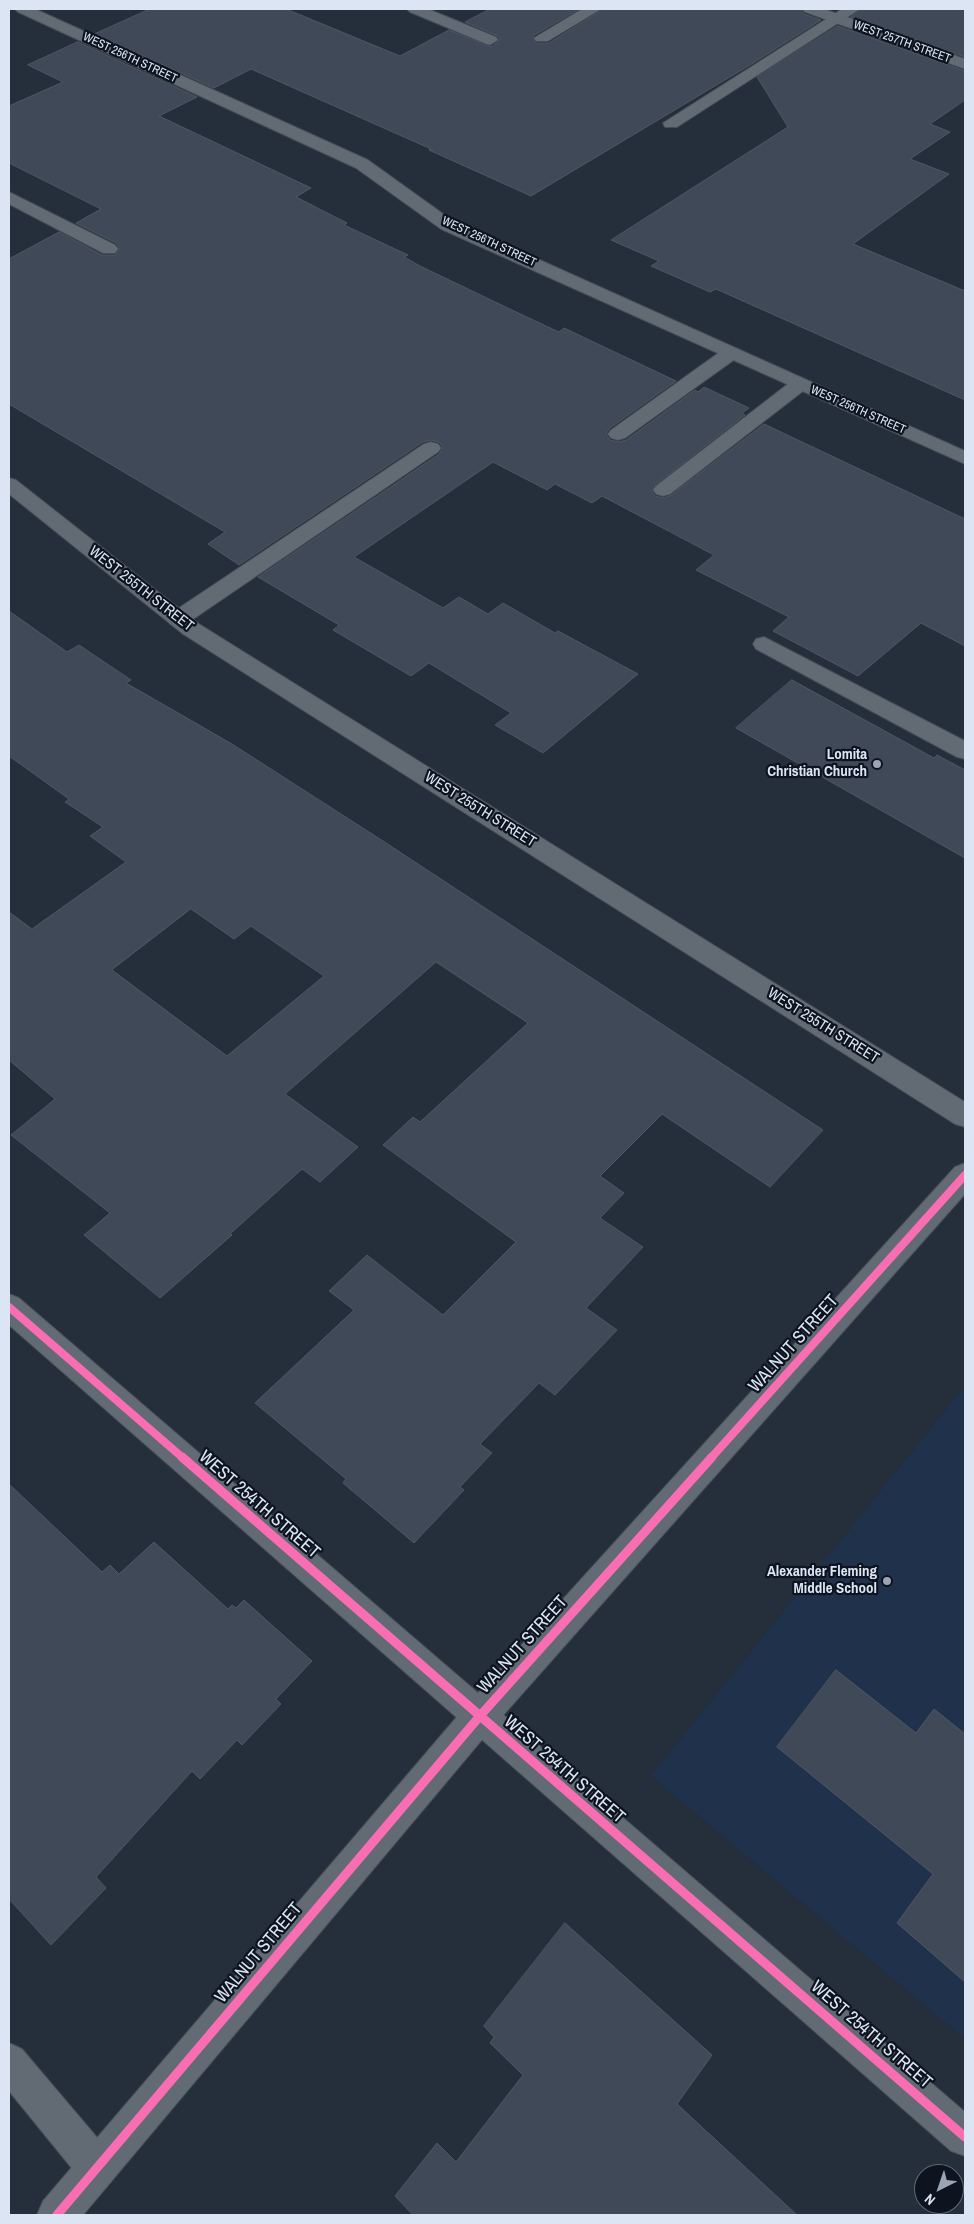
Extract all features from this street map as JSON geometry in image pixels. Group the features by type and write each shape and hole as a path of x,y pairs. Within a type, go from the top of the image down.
{"street":[{"name":"WEST 256TH STREET","path":"23,9 362,164 447,225 965,458"},
{"path":"415,9 490,40"},
{"path":"542,38 593,9"},
{"name":"WEST 257TH STREET","path":"810,9 965,64"},
{"path":"671,123 852,9"},
{"path":"9,198 109,249"},
{"path":"618,434 731,352"},
{"path":"663,490 800,384"},
{"path":"178,618 431,448"},
{"name":"WEST 255TH STREET","path":"9,484 178,618 965,1116"},
{"path":"764,644 965,751"},
{"name":"WALNUT STREET","path":"57,2215 480,1717 965,1175"},
{"name":"WEST 254TH STREET","path":"9,1307 965,2137"},
{"path":"9,2062 97,2168"}],"shaded area":[{"name":"Alexander Fleming Middle School","path":"965,1386 965,2039 651,1776"}],"building":[{"path":"150,9 286,9 400,56 449,30 491,47 500,40 498,36 465,22 490,9 579,9 533,36 536,43 549,43 603,9 800,9 804,14 821,20 750,65 531,196 251,69 214,88 95,34"},
{"path":"862,9 965,9 965,57 851,17"},
{"path":"838,26 965,71 965,100 930,124 950,132 910,159 949,174 853,244 965,291 965,400 716,289 710,292 651,266 659,261 611,240 788,127 757,77"},
{"path":"78,42 197,97 159,116 311,188 296,197 347,223 344,225 408,255 404,257 420,266 514,311 559,332 564,328 676,381 610,428 606,434 610,440 619,442 626,440 695,390 698,392 704,387 749,408 742,413 745,415 655,485 651,490 655,496 664,498 671,495 764,424 965,519 965,646 921,623 858,676 773,631 789,617 696,570 714,555 602,496 592,503 555,484 547,490 493,462 354,557 443,608 459,597 488,614 503,603 555,633 558,631 638,674 543,753 495,725 511,713 429,663 411,676 333,630 339,625 258,577 439,454 443,448 440,443 432,440 423,442 239,565 208,544 225,532 9,404 9,259 59,232 102,255 115,255 120,249 116,243 76,223 101,209 9,163 9,106 63,82 28,65"},
{"path":"9,611 67,652 79,645 131,680 126,683 232,744 823,1130 770,1187 662,1114 600,1176 624,1193 600,1218 643,1247 586,1308 617,1330 555,1395 539,1383 480,1444 492,1453 460,1487 464,1490 414,1543 343,1483 346,1479 255,1403 354,1310 329,1291 367,1255 443,1315 516,1242 383,1145 413,1117 420,1122 528,1023 436,962 285,1094 358,1147 320,1182 302,1169 230,1234 232,1235 160,1298 84,1235 110,1213 11,1135 55,1099 9,1060 9,912 32,929 126,862 90,836 103,827 65,802 69,799 9,756","holes":["191,909 234,939 251,926 324,976 227,1056 112,970"]},
{"name":"Lomita Christian Church","path":"792,680 934,758 937,755 965,770 965,858 736,728"},
{"path":"9,1484 102,1572 110,1565 119,1574 154,1542 228,1609 232,1605 236,1608 244,1600 312,1661 276,1699 281,1704 242,1745 237,1740 200,1779 192,1771 96,1877 106,1888 51,1945 9,1899"},
{"path":"836,1670 916,1733 934,1709 965,1734 965,1982 897,1923 933,1874 777,1747"},
{"path":"565,1923 712,2055 677,2104 797,2215 413,2215 395,2196 437,2143 456,2162 523,2075 490,2043 494,2037 484,2026"}],"cycle path":[{"path":"57,2215 479,1717 965,1175"},
{"path":"9,1307 965,2137"}],"place":[{"name":"Lomita Christian Church","path":"877,764"},
{"name":"Alexander Fleming Middle School","path":"887,1581"}]}
